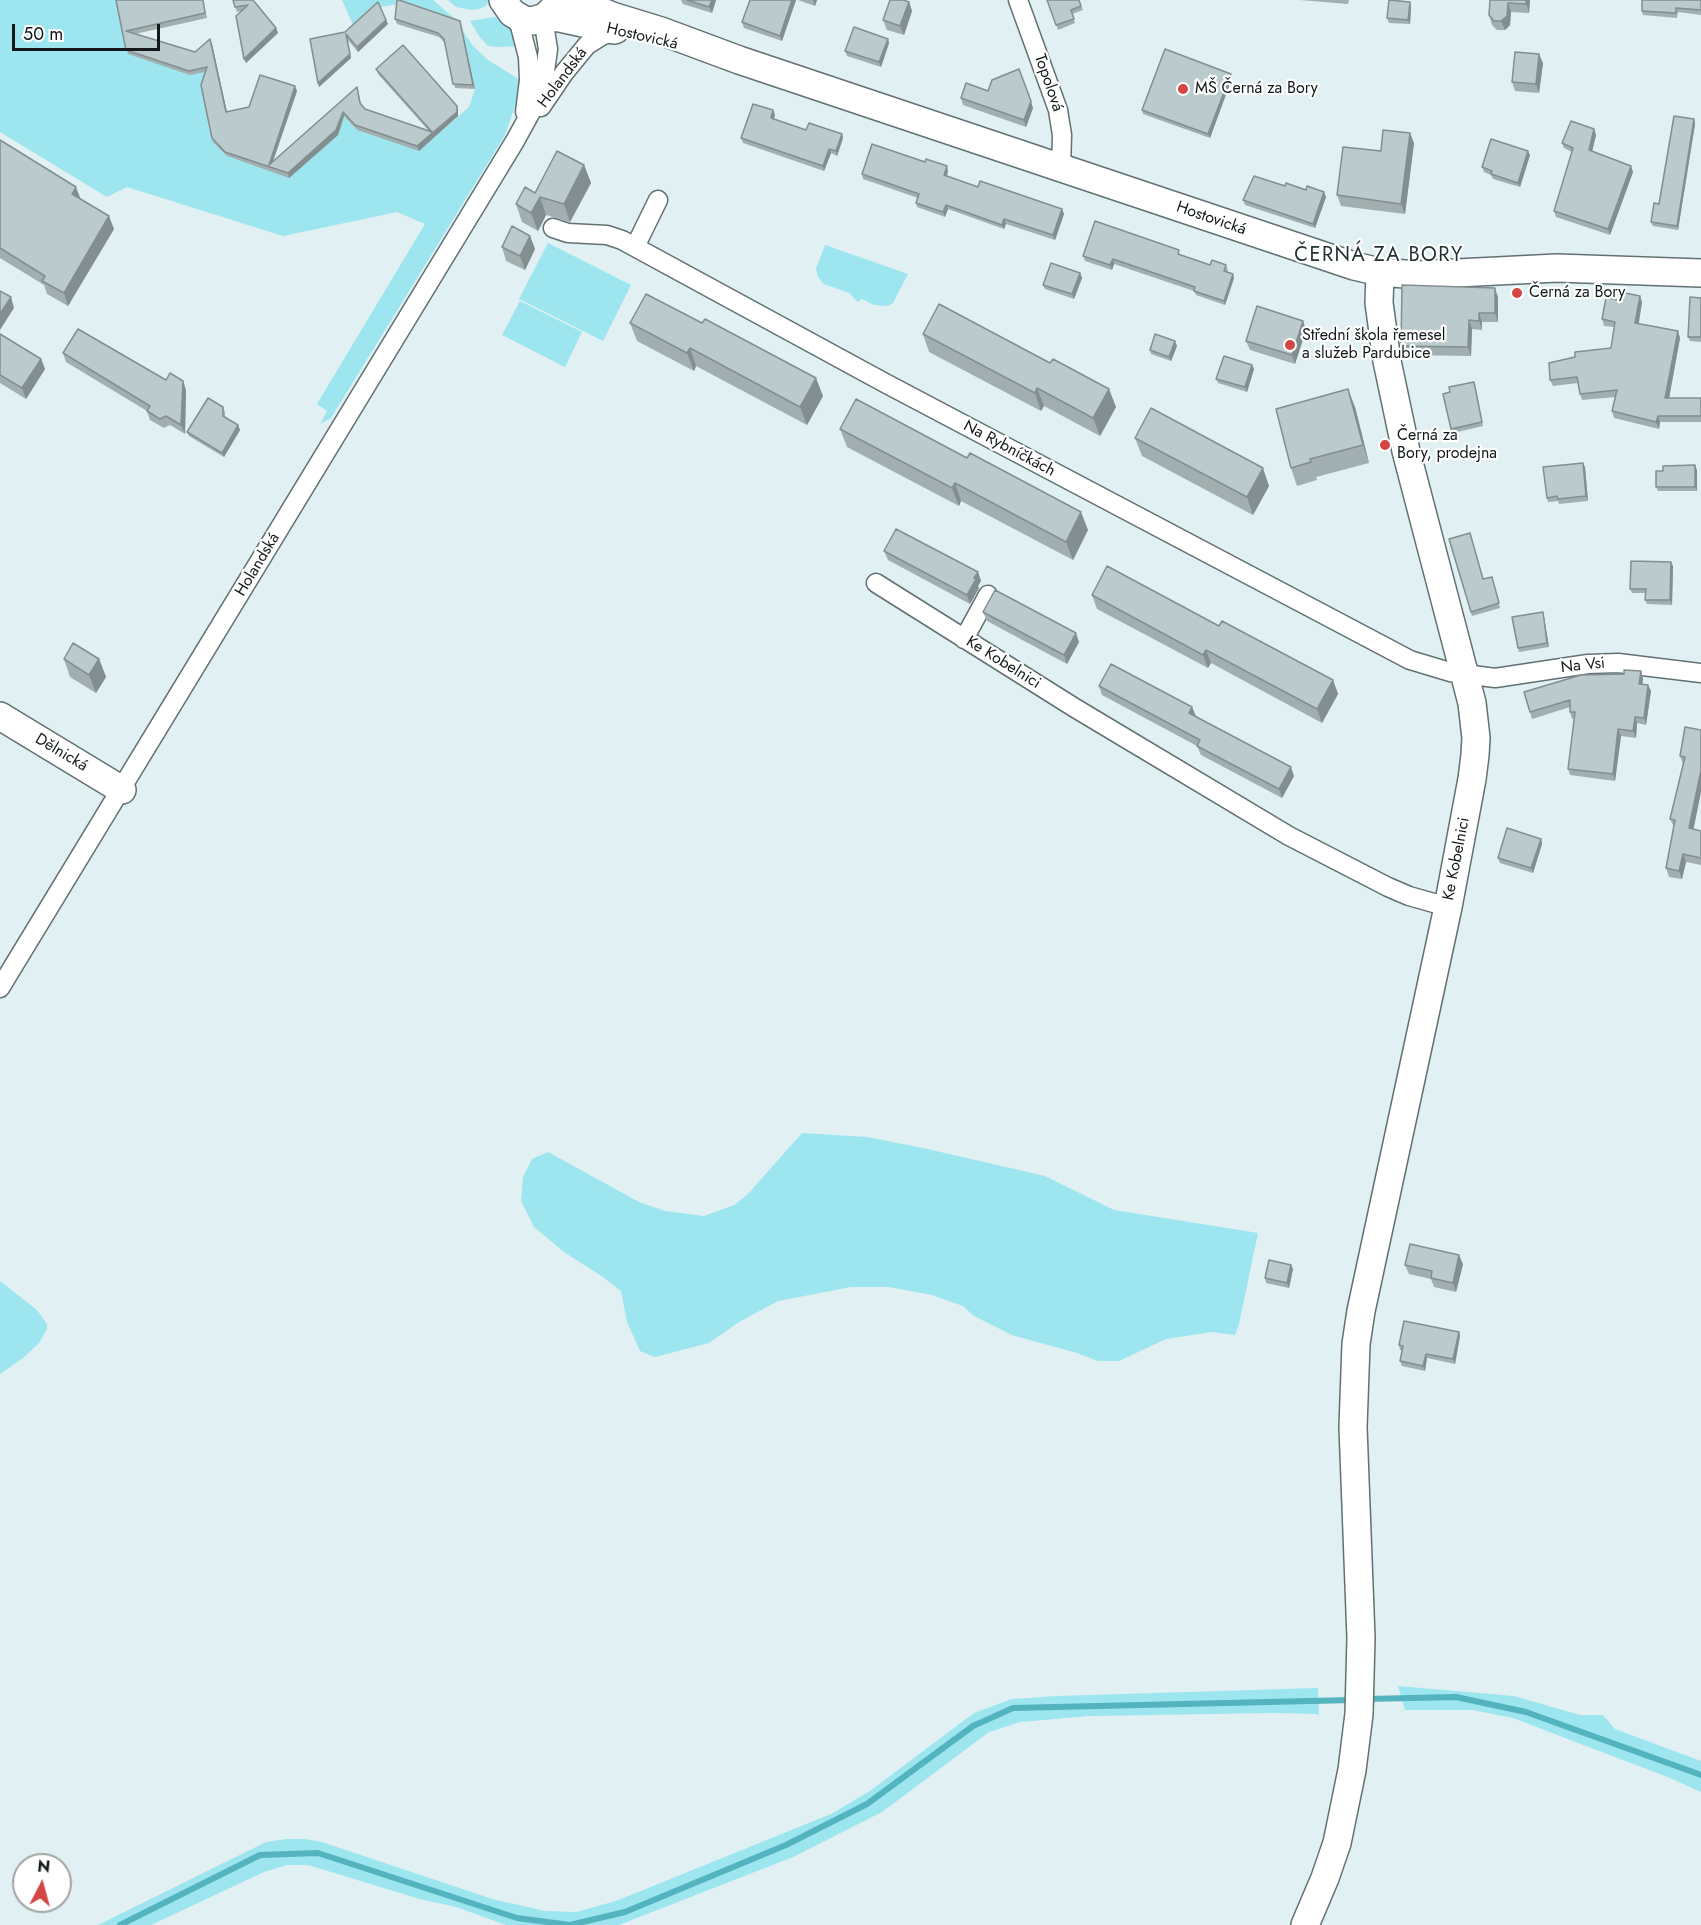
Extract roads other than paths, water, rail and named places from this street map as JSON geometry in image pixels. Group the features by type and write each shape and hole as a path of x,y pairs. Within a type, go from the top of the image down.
{"street":[{"name":"Hostovická","path":"575,0 612,16 1061,169 1314,254 1380,272 1437,275 1576,268 1701,273"},
{"name":"Topolová","path":"1018,0 1058,110 1062,135 1061,169"},
{"name":"Hostovická","path":"508,7 524,20 532,21 549,12 560,18 739,60"},
{"name":"Holandská","path":"508,7 518,21 524,37 530,67 525,110 515,141"},
{"name":"Holandská","path":"0,988 515,141 543,86 548,49 549,12"},
{"name":"Holandská","path":"515,141 587,45 603,35 624,32"},
{"path":"635,247 658,200"},
{"name":"Na Rybníčkách","path":"554,228 578,235 616,237 1395,653 1430,666 1465,675"},
{"name":"Ke Kobelnici","path":"876,583 1075,708 1290,836 1388,887 1409,896 1448,907 1472,779 1475,755 1474,721 1465,675 1406,451 1382,329 1379,303 1380,272"},
{"path":"964,639 988,595"},
{"name":"Na Vsi","path":"1465,675 1508,677 1588,664 1618,663 1701,673"},
{"name":"Dělnická","path":"0,716 122,790"},
{"path":"1305,1925 1325,1878 1340,1832 1352,1770 1359,1714 1361,1638 1353,1427 1356,1344 1361,1311 1448,907"}],"waterway":[{"path":"1366,1699 1456,1697 1526,1712 1701,1775"},
{"path":"120,1925 260,1855 318,1853 517,1918 570,1925 625,1912 786,1845 867,1804 973,1726 1013,1708 1353,1700"}],"place":[{"name":"MŠ Černá za Bory","path":"1183,89"},
{"name":"Černá za Bory","path":"1517,293"},
{"name":"Střední škola řemesel a služeb Pardubice","path":"1290,345"},
{"name":"Černá za Bory, prodejna","path":"1385,445"}],"district":[{"name":"ČERNÁ ZA BORY","path":"1379,256"}]}
